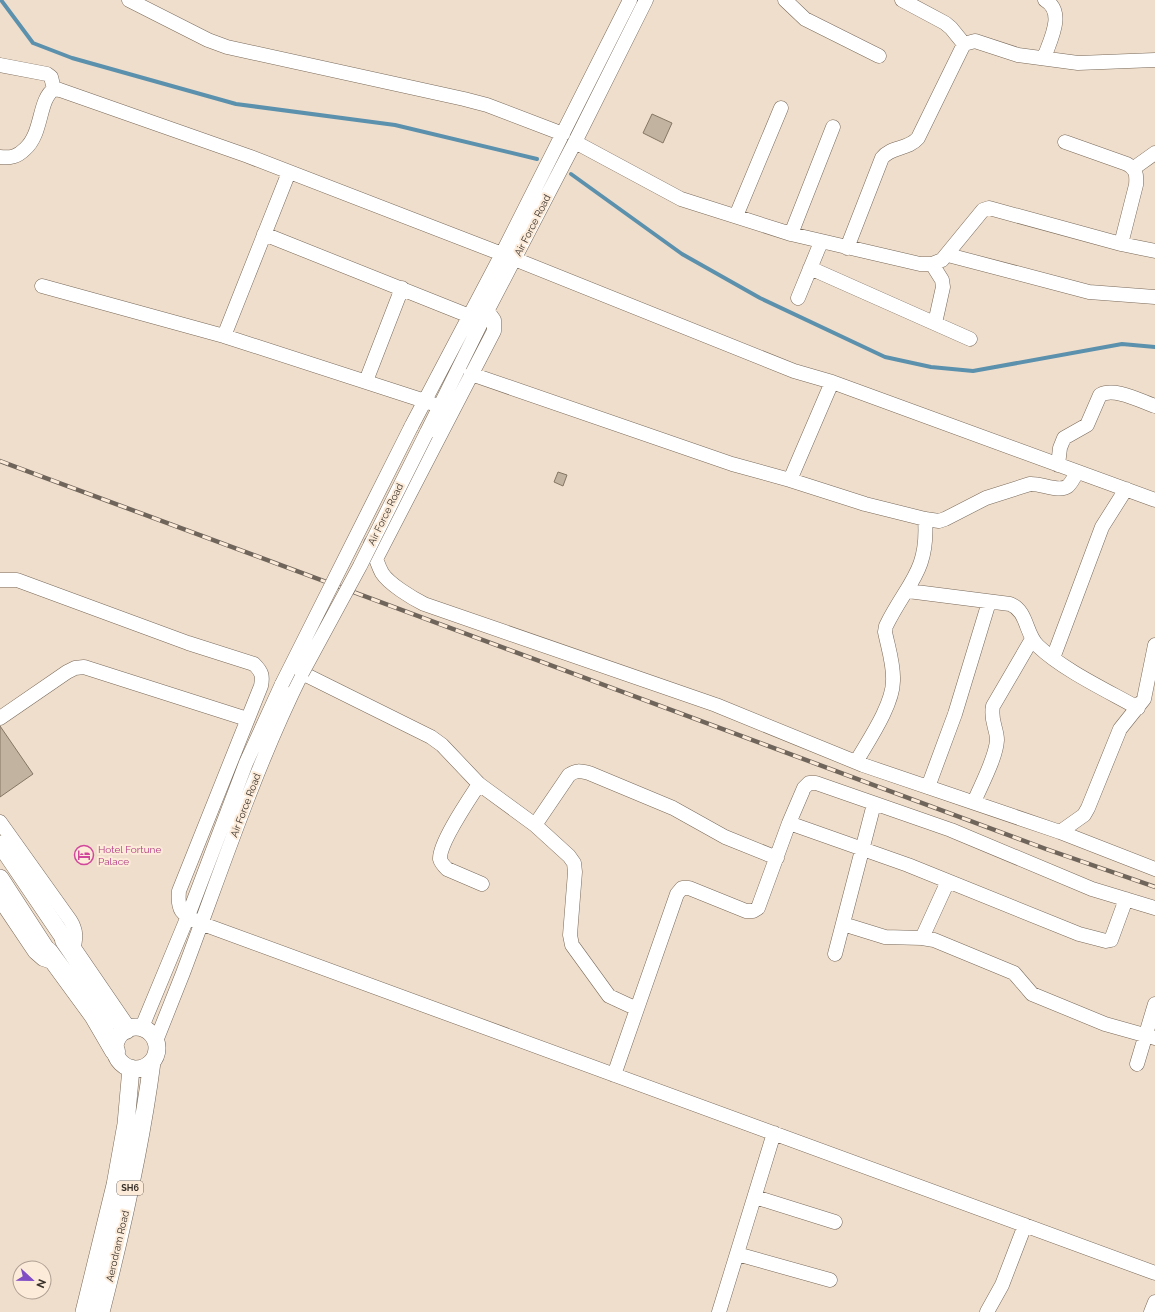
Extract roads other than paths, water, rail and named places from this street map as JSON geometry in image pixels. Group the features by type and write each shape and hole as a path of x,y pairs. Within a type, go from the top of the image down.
{"highway":[{"path":"69,945 134,1028"},
{"path":"53,958 94,1015 115,1051"}],"main road":[{"path":"0,844 69,945"},
{"path":"0,878 53,958"},
{"path":"152,1062 139,1069 131,1068 124,1065 118,1059 115,1051 118,1039 134,1028 149,1031 156,1041"},
{"name":"SH6","path":"152,1062 157,1053 156,1041"},
{"name":"Aerodram Road","path":"101,1312 118,1247 135,1165 152,1062"},
{"name":"Aerodram Road","path":"84,1312 115,1185 126,1124 131,1068"}],"street":[{"path":"129,0 208,40 227,47 464,99 487,105 563,134"},
{"name":"Air Force Road","path":"156,1041 268,745 302,673 441,407 484,316 508,257 563,134 630,0"},
{"name":"Air Force Road","path":"134,1028 188,916 246,763 282,684 423,401 468,316 508,257 575,142 646,0"},
{"path":"785,0 806,19 879,56"},
{"path":"902,0 951,28 964,44"},
{"path":"1044,58 1057,16 1055,9 1045,0"},
{"path":"964,44 975,42 1018,55 1087,64 1155,60"},
{"path":"847,248 882,158 890,150 914,144 964,44"},
{"path":"0,65 47,74 51,77 54,89"},
{"path":"0,157 13,158 32,143 36,136 46,97 54,89"},
{"path":"54,89 289,172 794,370 832,382 1155,500"},
{"path":"736,216 781,108"},
{"path":"791,234 833,126"},
{"path":"575,142 670,194 791,234 920,264 932,264 948,255 983,210 988,208 1121,244 1154,248"},
{"path":"1065,142 1127,164 1134,168 1137,176 1136,185 1121,244"},
{"path":"1134,168 1155,153"},
{"path":"224,336 289,172"},
{"path":"264,234 402,288 468,316 484,316 494,320 494,331 376,559"},
{"path":"798,298 821,242"},
{"path":"948,255 1089,292 1155,297"},
{"path":"932,264 942,280 943,286 935,323"},
{"path":"810,268 970,339"},
{"path":"42,286 224,336 441,407"},
{"path":"366,382 402,288"},
{"path":"471,374 732,464 790,480 865,504 925,519 939,521 986,498 1030,484 1036,483 1062,489 1068,485 1077,472"},
{"path":"790,480 832,382"},
{"path":"1058,465 1060,448 1064,438 1087,425 1100,395 1106,392 1114,392 1155,406"},
{"path":"1053,658 1102,528 1126,489"},
{"path":"856,762 880,721 892,688 894,680 885,632 886,626 908,591 924,557 926,541 925,519"},
{"path":"371,543 376,559 386,578 414,599 424,604 716,705 856,762 1060,832 1155,869"},
{"path":"0,580 17,580 188,643 254,664 261,671 261,686 179,892 178,904 182,913 200,923 1155,1273"},
{"path":"908,591 1010,604 1021,612 1032,639 1053,658 1080,676 1146,703"},
{"path":"928,787 953,721 989,602"},
{"path":"974,802 995,750 997,739 991,716 993,706 1032,639"},
{"path":"1060,832 1084,815 1120,729 1146,703 1155,645"},
{"path":"0,718 67,672 75,668 84,667 247,719"},
{"path":"302,673 431,737 479,784 535,825 569,856 574,863 575,872 570,935 577,953 609,996 637,1009"},
{"path":"535,825 569,775 574,771 581,771 673,808 725,837 777,858"},
{"path":"614,1075 677,894 682,888 697,890 746,911 753,911 758,908 789,823 804,788 809,783 816,783 951,830 1092,888 1155,908"},
{"path":"479,784 456,820 442,850 440,859 447,869 482,884"},
{"path":"835,954 874,804"},
{"path":"0,822 73,924 76,936 69,945"},
{"path":"789,823 908,865 1079,934 1106,941 1112,940 1126,899"},
{"path":"922,938 948,881"},
{"path":"0,900 35,952 43,959 53,958"},
{"path":"843,924 885,937 922,938 934,940 1007,969 1020,978 1032,994 1105,1024 1151,1037"},
{"path":"1136,1064 1151,1037 1155,1004"},
{"path":"719,1312 774,1133"},
{"path":"755,1197 834,1222"},
{"path":"987,1312 1002,1285 1025,1225"},
{"path":"737,1254 830,1280"},
{"path":"1151,1312 1155,1302"}],"waterway":[{"path":"1,0 33,43 72,58 236,104 395,125 537,159"},
{"path":"571,174 682,254 760,298 885,357 931,367 973,371 1122,344 1155,347"}],"railway":[{"path":"0,461 1046,849 1155,887"}],"place":[{"name":"Hotel Fortune Palace","path":"84,855"}]}
